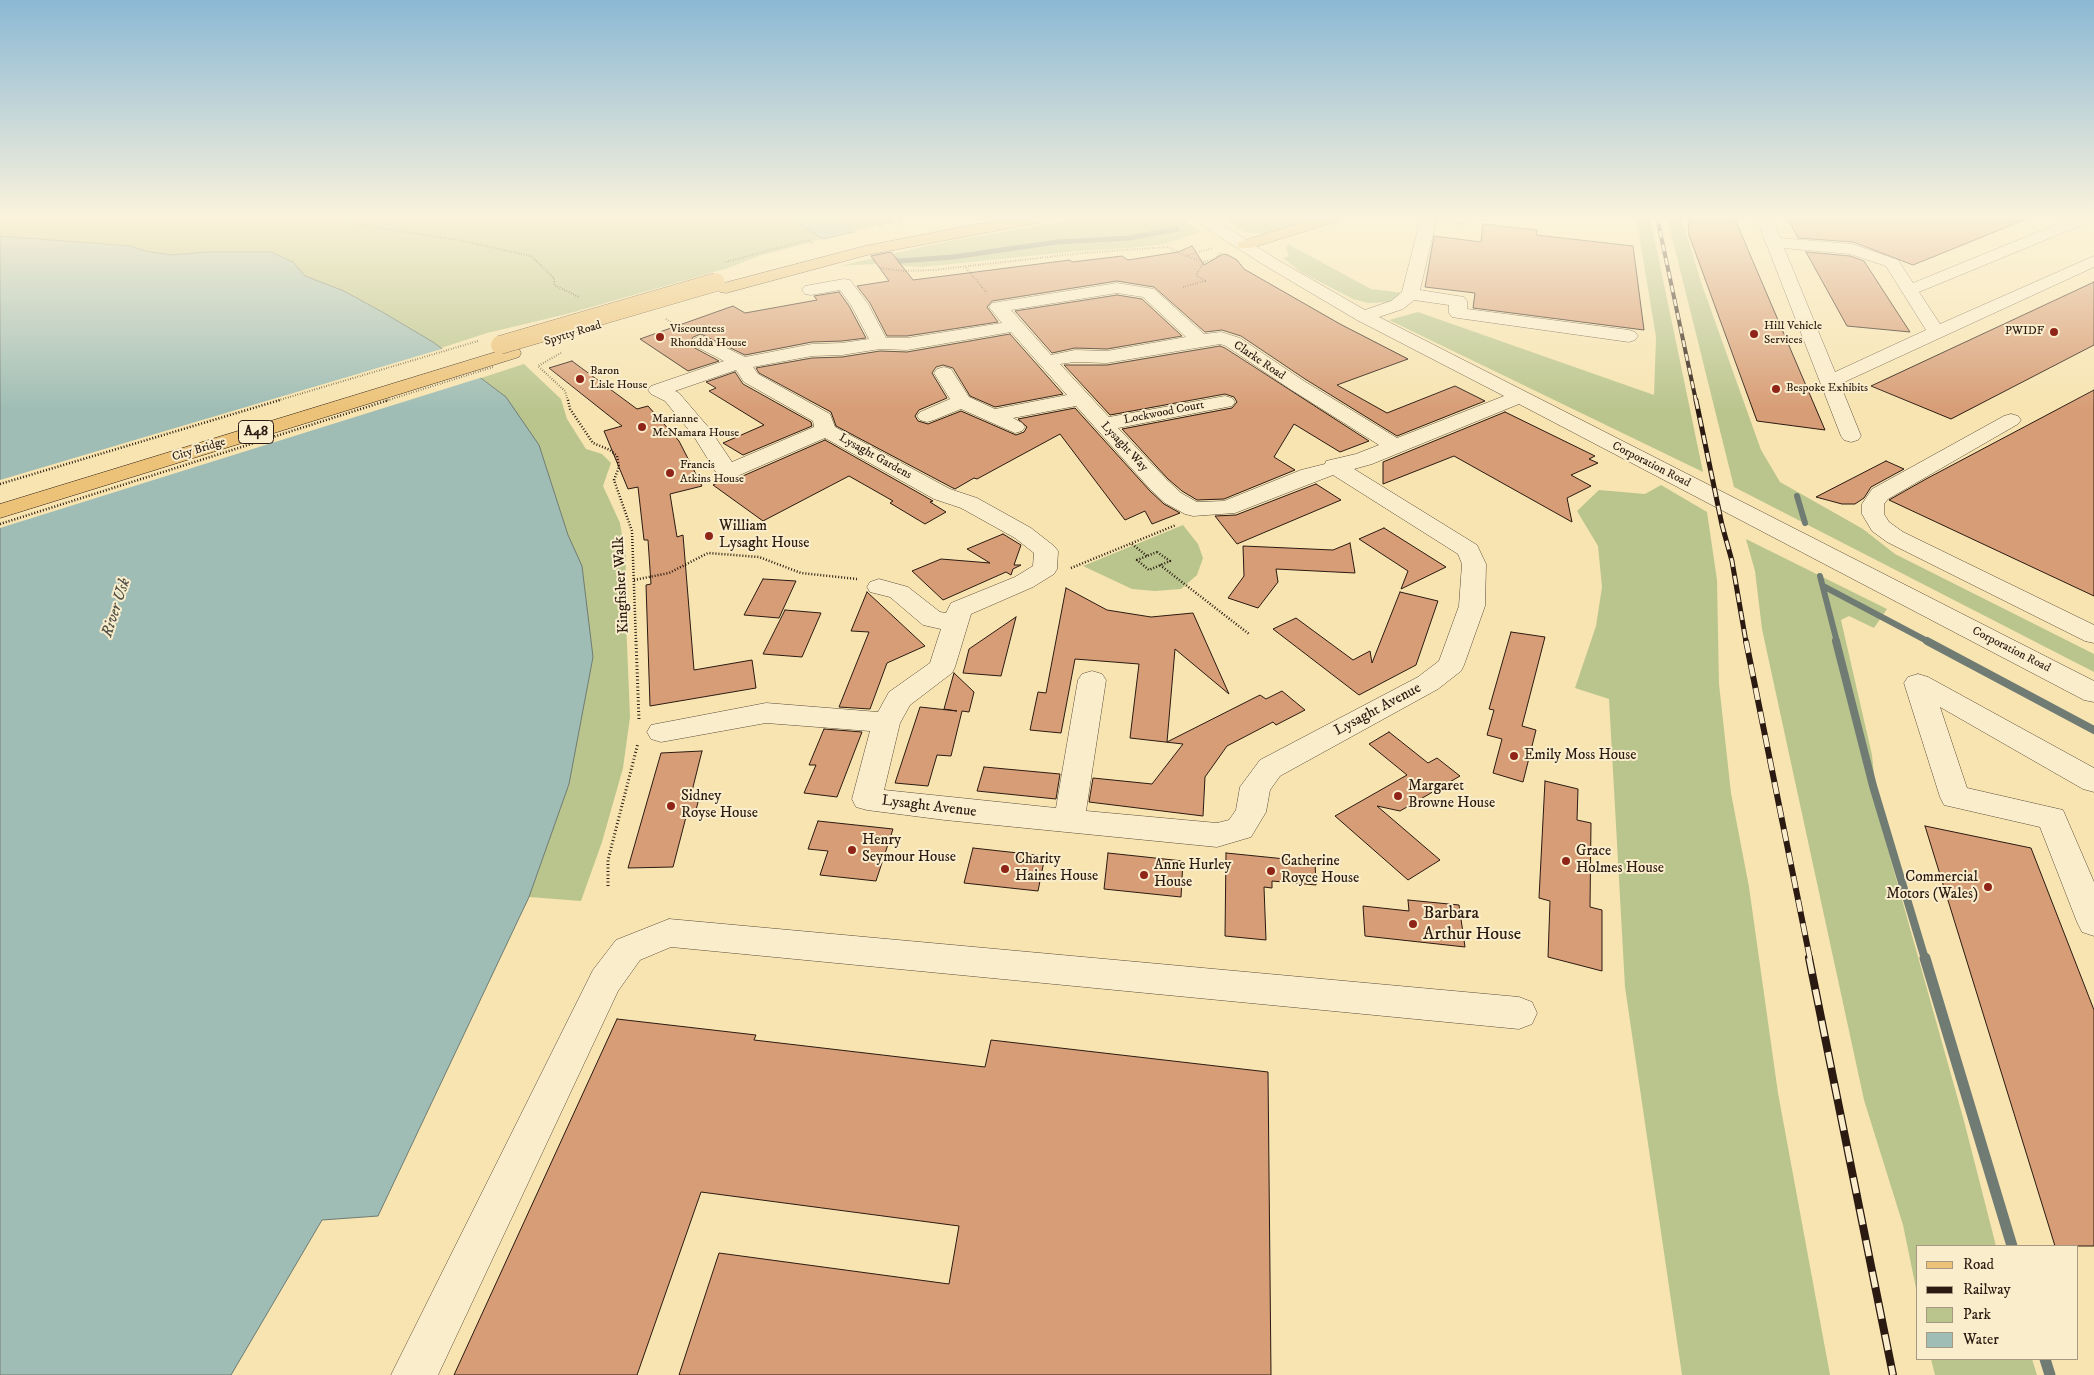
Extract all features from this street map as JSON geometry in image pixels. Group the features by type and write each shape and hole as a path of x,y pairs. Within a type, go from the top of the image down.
{"main road":[{"name":"A48","path":"721,285 730,281"},
{"name":"Spytty Road","path":"499,350 737,281"},
{"name":"City Bridge","path":"0,496 499,350"},
{"name":"City Bridge","path":"0,511 499,350"}],"street":[{"name":"Corporation Road","path":"1304,281 1363,316 2094,693"},
{"path":"1363,316 1396,304 1410,294 1413,281"},
{"path":"1788,281 1850,436"},
{"path":"1904,281 1936,333"},
{"path":"1910,290 1932,281"},
{"path":"1828,382 2050,281"},
{"path":"811,290 844,284 866,303 880,343"},
{"path":"998,307 1117,288 1134,290 1148,293 1200,340"},
{"path":"1410,294 1458,301 1458,313 1629,336"},
{"name":"Lysaght Way","path":"998,307 1080,399 1173,498 1193,509 1227,508 1334,466 1364,459 1519,397"},
{"path":"825,430 727,472 702,432 672,398 658,390 724,367 812,350 842,349 880,343 907,344 1015,326"},
{"name":"Clarke Road","path":"1047,361 1075,356 1106,357 1221,338 1232,342 1395,446"},
{"name":"Lysaght Gardens","path":"702,342 741,363 750,378 823,418 825,430 942,494 969,503 1023,533 1046,551 1056,569"},
{"path":"944,373 961,401 1015,427"},
{"path":"992,416 1080,399"},
{"path":"928,416 961,401"},
{"name":"Lockwood Court","path":"1104,424 1225,402"},
{"path":"2011,420 1880,494 1873,504 1873,514 1880,526 1895,538 2094,635"},
{"name":"Lysaght Avenue","path":"1056,569 960,609 942,667 899,699 886,723 867,799 1217,835 1240,829 1251,812 1255,787 1270,768 1428,683 1451,665 1472,606 1474,564 1469,550 1334,466"},
{"path":"879,587 899,592 932,619 955,623"},
{"path":"1070,821 1092,680"},
{"path":"2094,781 1918,683 1955,797 2052,818 2094,920"},
{"path":"647,730 766,713 886,723"},
{"path":"414,1375 605,981 628,950 670,934 1519,1013"}],"path":[{"path":"554,281 554,285 578,298"},
{"path":"977,281 998,307"},
{"path":"1182,287 1204,281"},
{"path":"665,318 670,317"},
{"path":"0,484 499,350"},
{"path":"0,524 499,350"},
{"name":"Kingfisher Walk","path":"569,350 550,357 538,366 565,391 570,409 593,443 610,450 617,456 619,467 614,480 632,531 634,580 647,730 608,860 608,886"},
{"path":"1056,569 1131,544 1177,524"},
{"path":"1131,544 1147,556"},
{"path":"1157,552 1170,561 1160,565 1149,570 1137,560 1157,552"},
{"path":"634,580 669,573 708,553 759,557 801,574 874,580 879,587"},
{"path":"1160,565 1249,634"}],"green space":[{"path":"0,281 682,281 567,314 487,333 441,348 481,378 524,364 561,399 567,419 586,449 602,454 611,463 603,486 620,523 626,558 625,596 630,717 623,768 602,842 581,901 529,897 378,1216 322,1220 231,1375 0,1375"},
{"path":"1319,281 1357,281 1371,289 1404,293 1391,302 1368,303 1353,299"},
{"path":"1647,281 1663,281 1703,472 1389,320 1418,312 1654,395 1656,337"},
{"path":"1683,281 1701,281 1761,450 1780,482 1863,529 1895,554 2094,654 2094,672 1734,487"},
{"path":"1661,485 1707,512 1717,580 1719,684 1731,793 1749,887 1778,1093 1830,1375 1682,1375 1625,987 1609,699 1575,688 1596,626 1602,587 1598,546 1577,511 1599,490 1645,494"},
{"path":"1183,525 1198,544 1203,558 1197,575 1181,589 1155,591 1132,589 1083,566"},
{"path":"1746,539 1887,609 1874,628 1849,616 1841,620 1872,755 1878,814 1964,1121 1996,1245 1916,1245 1916,1288 1903,1225 1864,1100 1762,629 1755,571"},
{"path":"1931,1360 2032,1360 2037,1375 1935,1375"}],"water":[{"name":"River Usk","path":"0,281 318,281 344,291 433,342 506,397 539,445 568,535 582,566 593,657 569,784 529,897 378,1216 322,1220 231,1375 0,1375"}],"pier":[{"path":"445,348 483,377 0,528 0,480"}],"building":[{"path":"888,281 1116,281 992,301 987,307 998,322 907,336 887,336 870,303 857,286"},
{"path":"1118,281 1265,281 1340,324 1408,359 1337,385 1387,413 1455,386 1485,401 1397,436 1305,379 1241,336 1222,330 1205,332 1154,287"},
{"path":"1426,281 1638,281 1644,330 1473,308 1475,293 1425,287"},
{"path":"1706,281 1761,281 1825,430 1757,421"},
{"path":"1822,281 1877,281 1910,332 1847,326"},
{"path":"2094,282 2094,345 1951,419 1871,386"},
{"path":"839,292 849,306 866,338 812,342 745,355 701,334 693,337 691,341 693,347 719,361 688,371 640,339 733,306 745,313 817,300 814,296"},
{"path":"1117,295 1142,299 1182,336 1107,349 1075,348 1052,353 1015,311"},
{"path":"1010,334 1063,394 995,407 970,396 953,368 943,365 936,367 932,373 947,398 919,410 915,416 918,421 928,424 961,411 1016,435 1024,432 1027,427 1018,419 1075,408 1150,491 1164,504 1180,513 1152,524 1145,511 1125,520 1060,434 955,489 836,426 831,412 759,373 756,368 812,358 842,357 880,351 907,352"},
{"path":"1220,346 1369,441 1340,452 1294,424 1274,457 1295,470 1224,499 1197,500 1182,491 1168,479 1122,429 1232,408 1237,402 1234,397 1225,394 1110,415 1064,365 1107,365"},
{"path":"572,361 637,409 648,406 679,441 702,486 670,494 677,537 683,535 694,670 752,660 756,688 650,706 646,585 651,584 648,540 644,540 638,487 628,489 604,431 622,426 549,368"},
{"path":"735,372 743,384 811,422 812,426 743,455 723,443 764,425 709,391 716,388 706,382"},
{"path":"2094,390 2094,596 1889,500 1926,479"},
{"path":"1505,412 1595,456 1589,459 1598,463 1571,475 1591,486 1567,498 1572,522 1454,456 1383,484 1383,462"},
{"path":"825,440 933,501 930,502 946,512 925,524 890,503 893,501 849,476 763,521 713,485 723,480 736,479"},
{"path":"1886,461 1904,469 1871,487 1864,498 1855,504 1842,504 1816,497"},
{"path":"1316,484 1341,500 1237,544 1215,516 1236,515"},
{"path":"1384,528 1446,567 1401,589 1408,571 1359,539"},
{"path":"1003,534 1021,545 1014,565 1021,565 1013,569 1011,575 1006,572 943,600 912,571 941,559 990,563 967,549"},
{"path":"1350,543 1355,573 1276,569 1278,582 1258,608 1228,598 1244,576 1243,546 1333,550"},
{"path":"763,579 796,581 779,618 744,615"},
{"path":"1066,588 1107,610 1151,617 1193,613 1229,694 1175,649 1167,742 1260,695 1266,699 1282,691 1305,710 1276,725 1273,722 1227,746 1205,777 1203,816 1089,802 1093,778 1152,784 1183,744 1130,738 1139,664 1075,659 1061,733 1030,730 1038,692 1046,693"},
{"path":"867,592 925,646 887,663 870,709 839,707 869,632 851,631"},
{"path":"1400,592 1438,601 1416,665 1359,695 1273,629 1296,618 1353,660 1370,651 1372,663"},
{"path":"785,610 821,613 802,657 763,654"},
{"path":"1016,617 1001,676 963,673 969,649"},
{"path":"1511,632 1545,637 1522,726 1536,730 1523,782 1493,773 1502,739 1487,735 1494,710 1489,709"},
{"path":"954,673 974,692 969,712 962,711 951,756 937,755 928,786 895,783 920,707 957,711 944,709"},
{"path":"824,729 862,732 837,797 804,793 816,765 809,765"},
{"name":"Margaret Browne House","path":"1389,732 1428,763 1437,758 1460,776 1400,811 1377,806 1440,860 1408,880 1335,816 1407,775 1369,744"},
{"name":"Sidney Royse House","path":"702,751 691,795 700,795 694,817 686,817 673,867 628,868 661,753"},
{"path":"984,767 1060,774 1056,799 977,791"},
{"name":"Grace Holmes House","path":"1545,781 1578,789 1577,820 1591,823 1590,907 1602,910 1602,971 1548,957 1550,901 1539,898"},
{"name":"Henry Seymour House","path":"818,821 893,829 876,881 820,875 828,851 808,849"},
{"path":"1925,826 2031,848 2094,1010 2094,1246 2055,1245"},
{"name":"Charity Haines House","path":"973,848 1045,856 1038,891 964,883"},
{"name":"Anne Hurley House","path":"1108,853 1183,861 1181,897 1104,889"},
{"path":"1226,853 1315,862 1316,885 1272,881 1272,888 1264,887 1266,940 1225,936"},
{"name":"Barbara Arthur House","path":"1408,900 1459,905 1465,947 1365,936 1363,906 1409,911"},
{"path":"617,1019 756,1035 754,1040 985,1067 991,1040 1268,1072 1271,1375 679,1375 719,1253 949,1284 959,1226 701,1192 637,1375 454,1375"}],"waterway":[{"path":"1797,496 1805,523"},
{"path":"1820,576 1837,642"},
{"path":"1823,586 1929,642"},
{"path":"1836,641 1873,786 1925,959"},
{"path":"1927,641 2094,730"},
{"path":"1925,958 2012,1245"},
{"path":"2045,1360 2050,1375"}],"railway":[{"path":"1671,281 1696,401"},
{"path":"1696,400 1722,525 1732,561 1746,642"},
{"path":"1746,641 1810,959"},
{"path":"1809,958 1893,1375"}],"place":[{"name":"PWIDF","path":"2054,332"},
{"name":"Hill Vehicle Services","path":"1754,334"},
{"name":"Viscountess Rhondda House","path":"660,337"},
{"name":"Baron Lisle House","path":"580,379"},
{"name":"Bespoke Exhibits","path":"1776,389"},
{"name":"Marianne McNamara House","path":"642,427"},
{"name":"Francis Atkins House","path":"670,473"},
{"name":"William Lysaght House","path":"709,536"},
{"name":"Emily Moss House","path":"1514,756"},
{"name":"Margaret Browne House","path":"1398,796"},
{"name":"Sidney Royse House","path":"671,806"},
{"name":"Henry Seymour House","path":"852,850"},
{"name":"Grace Holmes House","path":"1566,861"},
{"name":"Charity Haines House","path":"1005,869"},
{"name":"Catherine Royce House","path":"1271,871"},
{"name":"Anne Hurley House","path":"1144,875"},
{"name":"Commercial Motors (Wales)","path":"1988,887"},
{"name":"Barbara Arthur House","path":"1413,924"}]}
